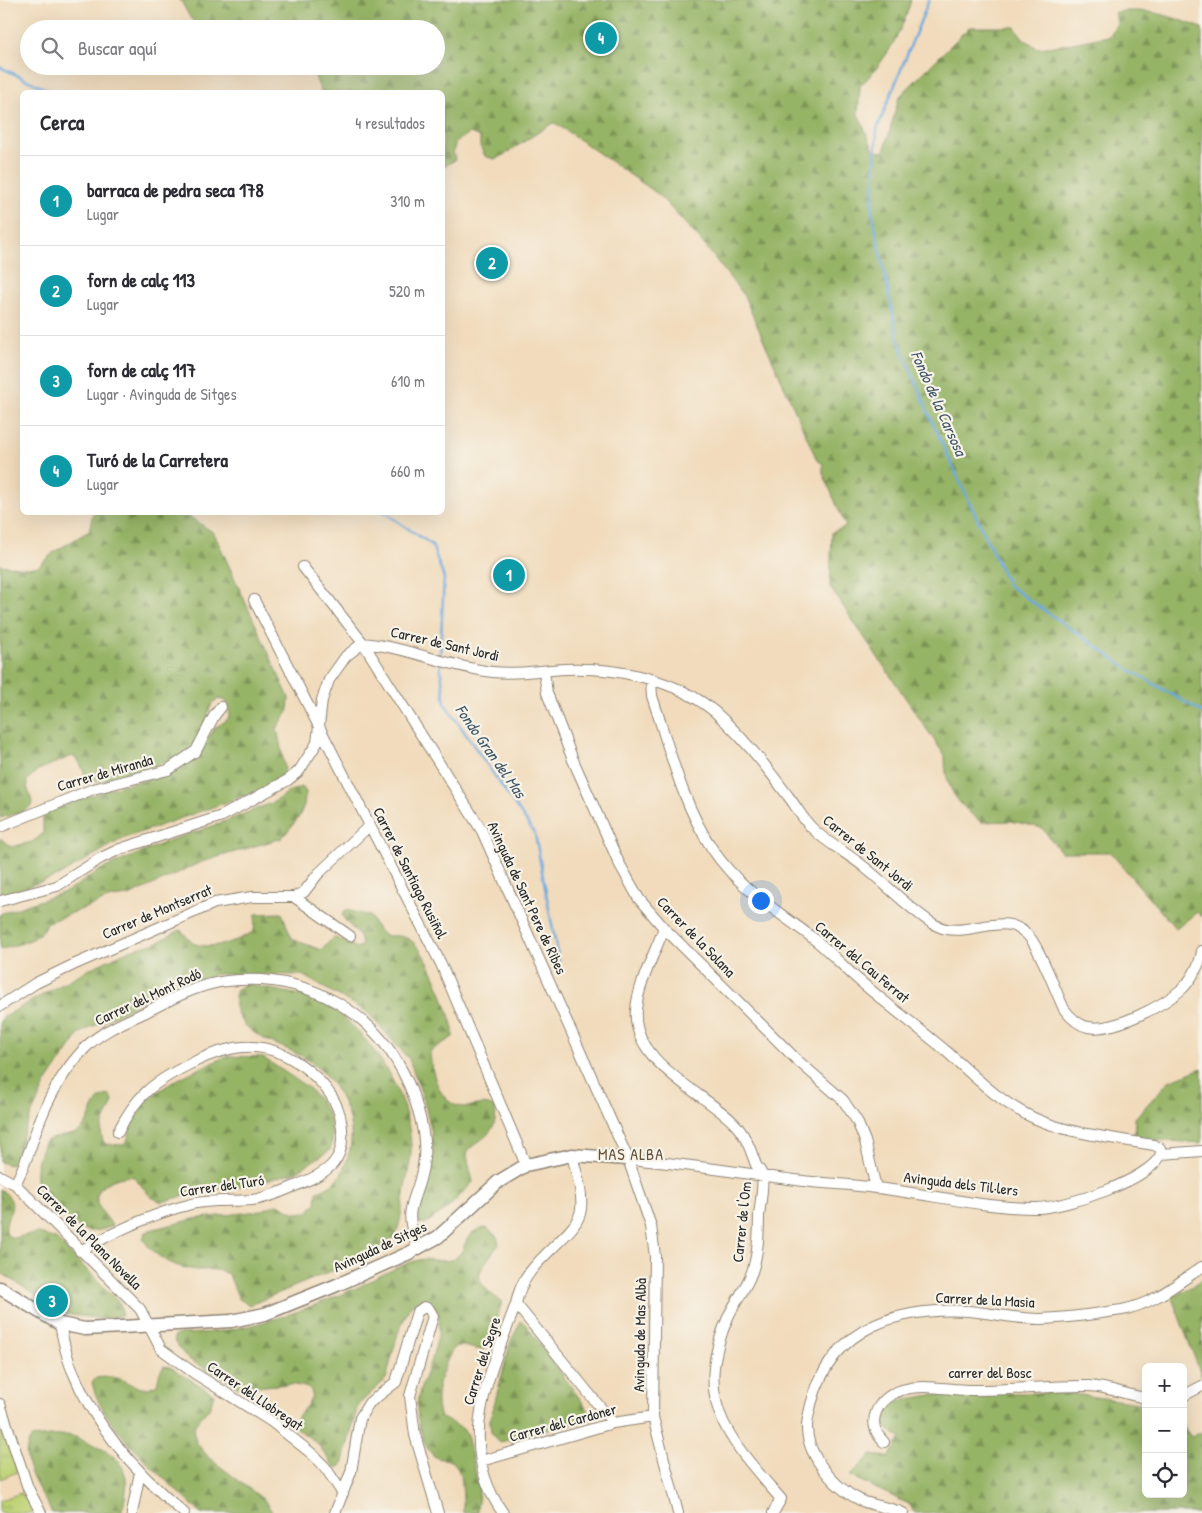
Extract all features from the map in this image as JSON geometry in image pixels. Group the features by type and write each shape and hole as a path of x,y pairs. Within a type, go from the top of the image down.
{"street":[{"name":"Avinguda de Sant Pere de Ribes","path":"303,567 363,643 482,832 628,1159"},
{"name":"Carrer de Santiago Rusiñol","path":"254,600 440,964 526,1165"},
{"name":"Carrer de Sant Jordi","path":"363,643 385,645 492,672 544,672 565,669 605,671 623,673 680,691 714,712 746,746 810,826 864,867 932,924 948,931 968,930 998,923 1007,923 1021,930 1031,940 1064,1009 1078,1023 1088,1027 1109,1026 1164,1002 1184,986 1201,957 1202,951"},
{"path":"0,901 56,886 101,858 120,849 207,821 236,809 288,780 299,771 317,743 322,700 329,680 346,656 363,643"},
{"name":"Carrer de la Solana","path":"544,672 547,693 595,813 639,899 664,928 797,1060 843,1100 857,1121 865,1141 876,1188"},
{"name":"Carrer del Cau Ferrat","path":"651,681 652,696 685,794 697,821 714,851 739,881 764,904 814,939 860,982 1009,1104 1036,1119 1095,1135 1154,1145 1160,1148 1162,1154"},
{"name":"Carrer de Miranda","path":"0,827 93,789 168,770 196,751 214,716 221,707"},
{"path":"350,936 294,898 304,892 324,868 370,826"},
{"name":"Carrer de Montserrat","path":"0,1006 36,983 65,969 215,903 252,897 294,898"},
{"name":"Carrer de l'Om","path":"664,928 646,975 636,1010 642,1043 668,1071 733,1122 748,1143 762,1174 755,1259 750,1277 729,1315 717,1349 714,1370 715,1389 722,1423 735,1445 781,1499 773,1513"},
{"name":"Carrer del Mont Rodó","path":"15,1184 23,1171 48,1103 65,1074 95,1038 159,1005 201,987 226,980 258,980 301,987 351,1009 370,1025 398,1064 409,1085 419,1114 424,1138 424,1164 409,1210 409,1220 418,1249"},
{"name":"Carrer del Turó","path":"80,1251 160,1213 189,1204 268,1197 322,1174 335,1163 339,1156 342,1128 340,1117 331,1095 320,1081 300,1064 284,1056 264,1048 247,1046 230,1047 208,1055 166,1076 146,1089 136,1100 118,1132"},
{"path":"1162,1154 1202,1151"},
{"name":"Avinguda dels Til·lers","path":"762,1174 876,1188 992,1206 1039,1208 1064,1204 1105,1192 1142,1171 1159,1159 1162,1154"},
{"name":"Avinguda de Sitges","path":"0,1288 60,1324 85,1329 231,1321 265,1314 294,1304 418,1249 455,1224 498,1182 526,1165 572,1155 628,1159 762,1174"},
{"name":"Carrer del Segre","path":"503,1513 495,1502 481,1461 477,1441 483,1398 516,1304 518,1292 526,1276 544,1254 567,1232 581,1211 581,1198 572,1155"},
{"name":"Avinguda de Mas Albà","path":"628,1159 651,1226 656,1256 654,1417 678,1513"},
{"name":"Carrer de la Plana Novella","path":"0,1176 15,1184 140,1309 150,1326"},
{"name":"Carrer de la Masia","path":"903,1513 862,1501 839,1485 823,1469 812,1449 806,1430 811,1403 825,1369 840,1348 858,1333 890,1318 946,1310 1039,1319 1124,1309 1160,1296 1202,1267"},
{"name":"Carrer del Segre","path":"516,1304 613,1423"},
{"path":"335,1513 351,1472 360,1418 369,1404 396,1382 417,1312 427,1308 431,1310 433,1316 411,1386 411,1417 438,1513"},
{"path":"60,1324 66,1351 77,1381 97,1418 140,1472 184,1513"},
{"name":"Carrer del Llobregat","path":"150,1326 161,1349 194,1373 272,1422 325,1467 342,1494"},
{"path":"396,1382 411,1386"},
{"name":"carrer del Bosc","path":"884,1442 873,1422 874,1415 879,1406 901,1390 1091,1386 1142,1397"},
{"path":"1187,1394 1202,1386"},
{"path":"0,1404 28,1488 41,1513"},
{"name":"Carrer del Cardoner","path":"481,1461 613,1423 654,1417"},
{"path":"132,1513 140,1472"}],"green space":[{"path":"180,0 911,0 903,24 891,47 877,68 860,86 858,114 874,151 884,152 899,97 969,27 1015,27 1023,38 1037,48 1110,36 1117,23 1115,12 1139,11 1160,14 1202,28 1202,917 1197,912 1176,929 1110,852 1061,852 1042,828 1011,821 981,822 959,801 947,777 945,756 830,587 832,532 846,527 823,473 823,464 817,460 744,296 703,243 658,194 555,123 494,159 485,156 480,146 480,137 470,133 456,142 453,151 455,160 445,166 445,90 320,90 314,75 445,75 445,20 193,20"},
{"path":"93,515 187,515 214,533 289,698 288,712 277,728 285,769 283,775 258,791 122,839 58,876 0,896 0,838 11,847 32,842 43,834 43,815 47,811 122,785 166,776 193,758 216,727 227,720 230,715 227,702 220,699 215,701 211,705 202,734 198,740 177,757 139,771 100,781 87,779 79,761 72,756 38,770 27,780 33,805 22,812 0,818 0,565 27,568 39,566 54,552 89,531"},
{"path":"302,787 306,792 304,805 299,817 282,838 201,862 129,896 111,898 46,923 43,930 33,938 21,944 0,950 0,914 68,891 100,870 171,840 274,802 290,791"},
{"path":"346,910 370,916 380,932 385,935 403,937 410,940 424,955 447,1008 453,1029 453,1037 430,1051 432,1068 438,1086 443,1095 456,1105 465,1107 484,1104 495,1108 495,1123 489,1133 468,1150 467,1156 473,1182 449,1207 425,1224 419,1223 419,1205 425,1194 432,1134 424,1100 409,1059 367,1012 302,975 217,974 155,995 80,1033 46,1083 26,1126 15,1160 10,1165 0,1162 0,1021 5,1016 89,969 130,950 156,943 180,930 191,942 207,946 224,944 241,938 254,931 256,914 282,913 292,939 321,950 334,937 357,948 362,945 361,940 342,914"},
{"path":"248,984 312,997 333,1009 350,1024 381,1060 392,1080 402,1102 411,1145 410,1163 399,1223 394,1237 388,1243 370,1255 250,1305 239,1299 229,1275 218,1270 190,1269 174,1264 160,1257 143,1239 145,1233 150,1230 194,1219 259,1211 278,1204 295,1213 308,1212 316,1203 317,1191 335,1181 345,1167 351,1140 351,1127 342,1101 327,1078 308,1060 266,1040 244,1024 238,1016 235,999 237,989"},
{"path":"227,1056 262,1057 310,1089 329,1116 333,1137 330,1150 296,1172 249,1185 208,1189 162,1202 151,1197 134,1177 115,1179 103,1186 97,1196 98,1206 112,1226 101,1230 84,1230 77,1227 41,1192 37,1183 36,1171 44,1142 77,1133 81,1130 99,1099 110,1095 113,1101 103,1123 101,1133 105,1144 124,1145 134,1116 152,1096 176,1080"},
{"path":"1202,1068 1202,1143 1134,1139 1135,1118 1169,1081"},
{"path":"0,1189 7,1195 12,1206 7,1221 7,1235 13,1238 38,1233 56,1239 120,1303 122,1315 104,1319 65,1314 0,1272"},
{"path":"487,1228 497,1237 499,1244 481,1269 480,1281 491,1294 502,1302 487,1348 454,1347 442,1372 437,1400 440,1417 463,1429 467,1435 479,1489 477,1513 463,1513 462,1488 458,1469 453,1462 436,1457 430,1452 423,1440 419,1426 417,1406 419,1394 435,1349 439,1320 435,1308 426,1300 414,1303 409,1308 398,1333 386,1379 358,1405 342,1465 336,1469 317,1443 295,1427 298,1416 311,1398 310,1388 290,1384 239,1388 187,1358 175,1343 174,1337 179,1334 226,1330 291,1314 356,1288 411,1262 423,1259 445,1261 453,1259 462,1251 473,1233"},
{"path":"1202,1280 1202,1377 1172,1298"},
{"path":"521,1321 526,1325 591,1414 588,1420 545,1430 525,1438 498,1442 491,1432 490,1420 511,1341"},
{"path":"164,1366 170,1367 214,1394 210,1407 193,1429 196,1442 209,1458 264,1500 273,1513 201,1513 155,1470 121,1434 97,1399 92,1382 96,1378 114,1377 138,1387 152,1387 157,1384 160,1372"},
{"path":"943,1393 1066,1393 1142,1403 1142,1498 1187,1498 1187,1432 1191,1437 1202,1432 1202,1513 915,1513 909,1504 850,1476 871,1455 889,1457 901,1438 880,1424 891,1402"},
{"path":"0,1420 17,1472 0,1479"},
{"path":"63,1435 75,1437 104,1450 120,1464 126,1478 126,1495 121,1513 52,1513 28,1466 27,1447 31,1438"},
{"path":"21,1493 36,1513 0,1513 0,1500"}],"waterway":[{"name":"Fondo de la Carsosa","path":"929,0 877,129 872,212 898,339 934,426 1008,585 1130,670 1202,712"},
{"name":"Fondo Gran del Mas","path":"0,67 48,90"},
{"name":"Fondo Gran del Mas","path":"388,515 432,545 444,578 440,657"},
{"name":"Fondo Gran del Mas","path":"440,662 445,704 535,834 559,962"}],"place":[{"name":"Turó de la Carretera","path":"601,38"},
{"name":"forn de calç 113","path":"492,263"},
{"name":"barraca de pedra seca 178","path":"509,575"},
{"name":"forn de calç 117","path":"52,1301"}],"district":[{"name":"MAS ALBA","path":"631,1154"}]}
